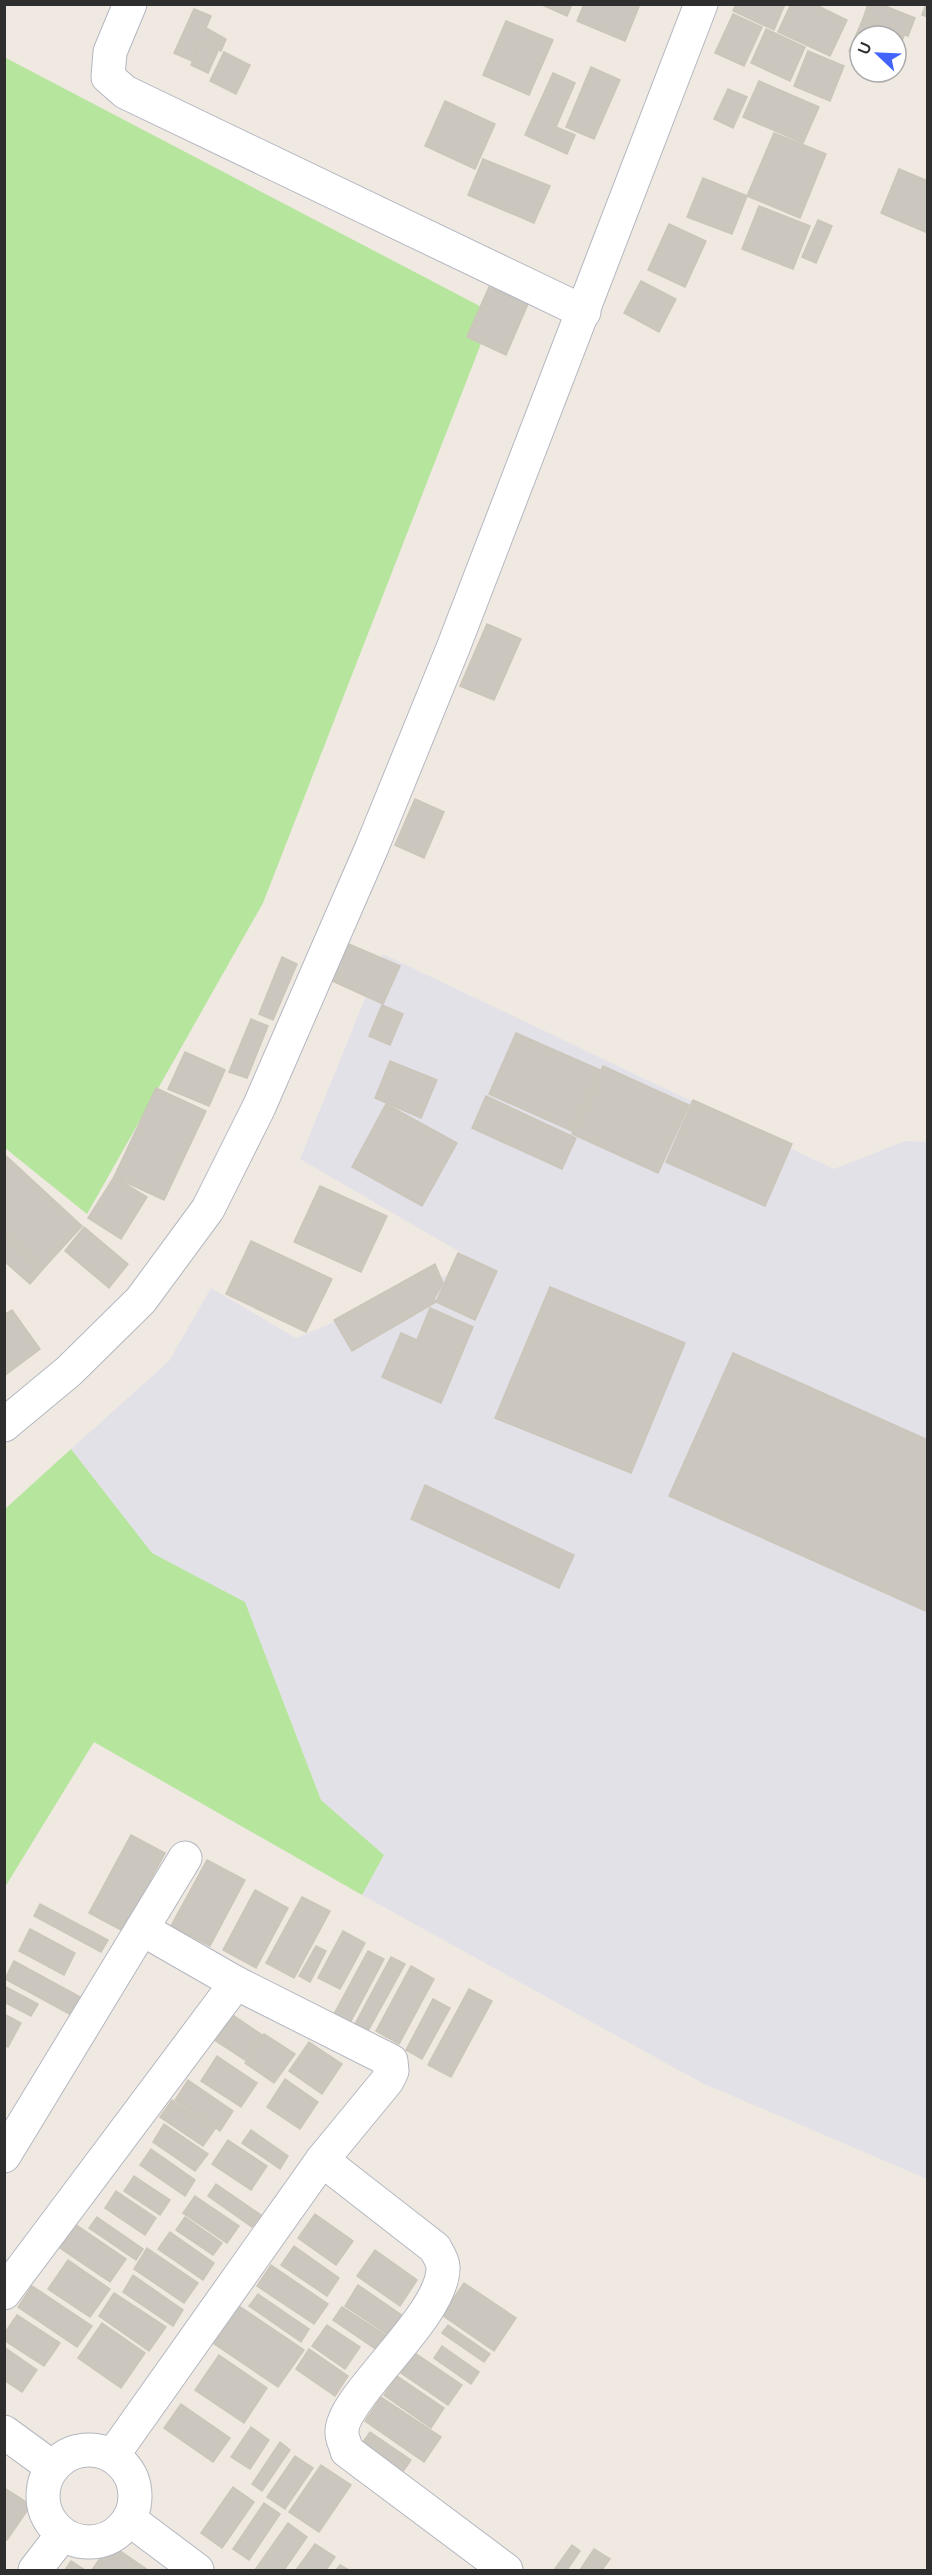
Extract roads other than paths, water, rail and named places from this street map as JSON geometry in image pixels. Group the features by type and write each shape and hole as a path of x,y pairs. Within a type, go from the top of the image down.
{"street":[{"path":"130,4 107,64 108,77 125,92 584,312"},
{"path":"4,1425 69,1371 141,1300 208,1209 259,1107 372,847 511,502 701,4"},
{"path":"4,2156 185,1858"},
{"path":"113,2455 322,2160 387,2081 392,2071 391,2061 236,1983 142,1929"},
{"path":"4,2293 236,1983"},
{"path":"322,2160 435,2248 444,2267 441,2287 399,2349 349,2410 341,2432 347,2451 490,2566"},
{"path":"4,2432 52,2467"},
{"path":"80,2449 113,2455 129,2473 135,2496 129,2519 111,2537 103,2539 86,2542 62,2535 46,2515 42,2490 52,2467 80,2449"},
{"path":"129,2519 197,2571"},
{"path":"35,2571 62,2535"}]}
